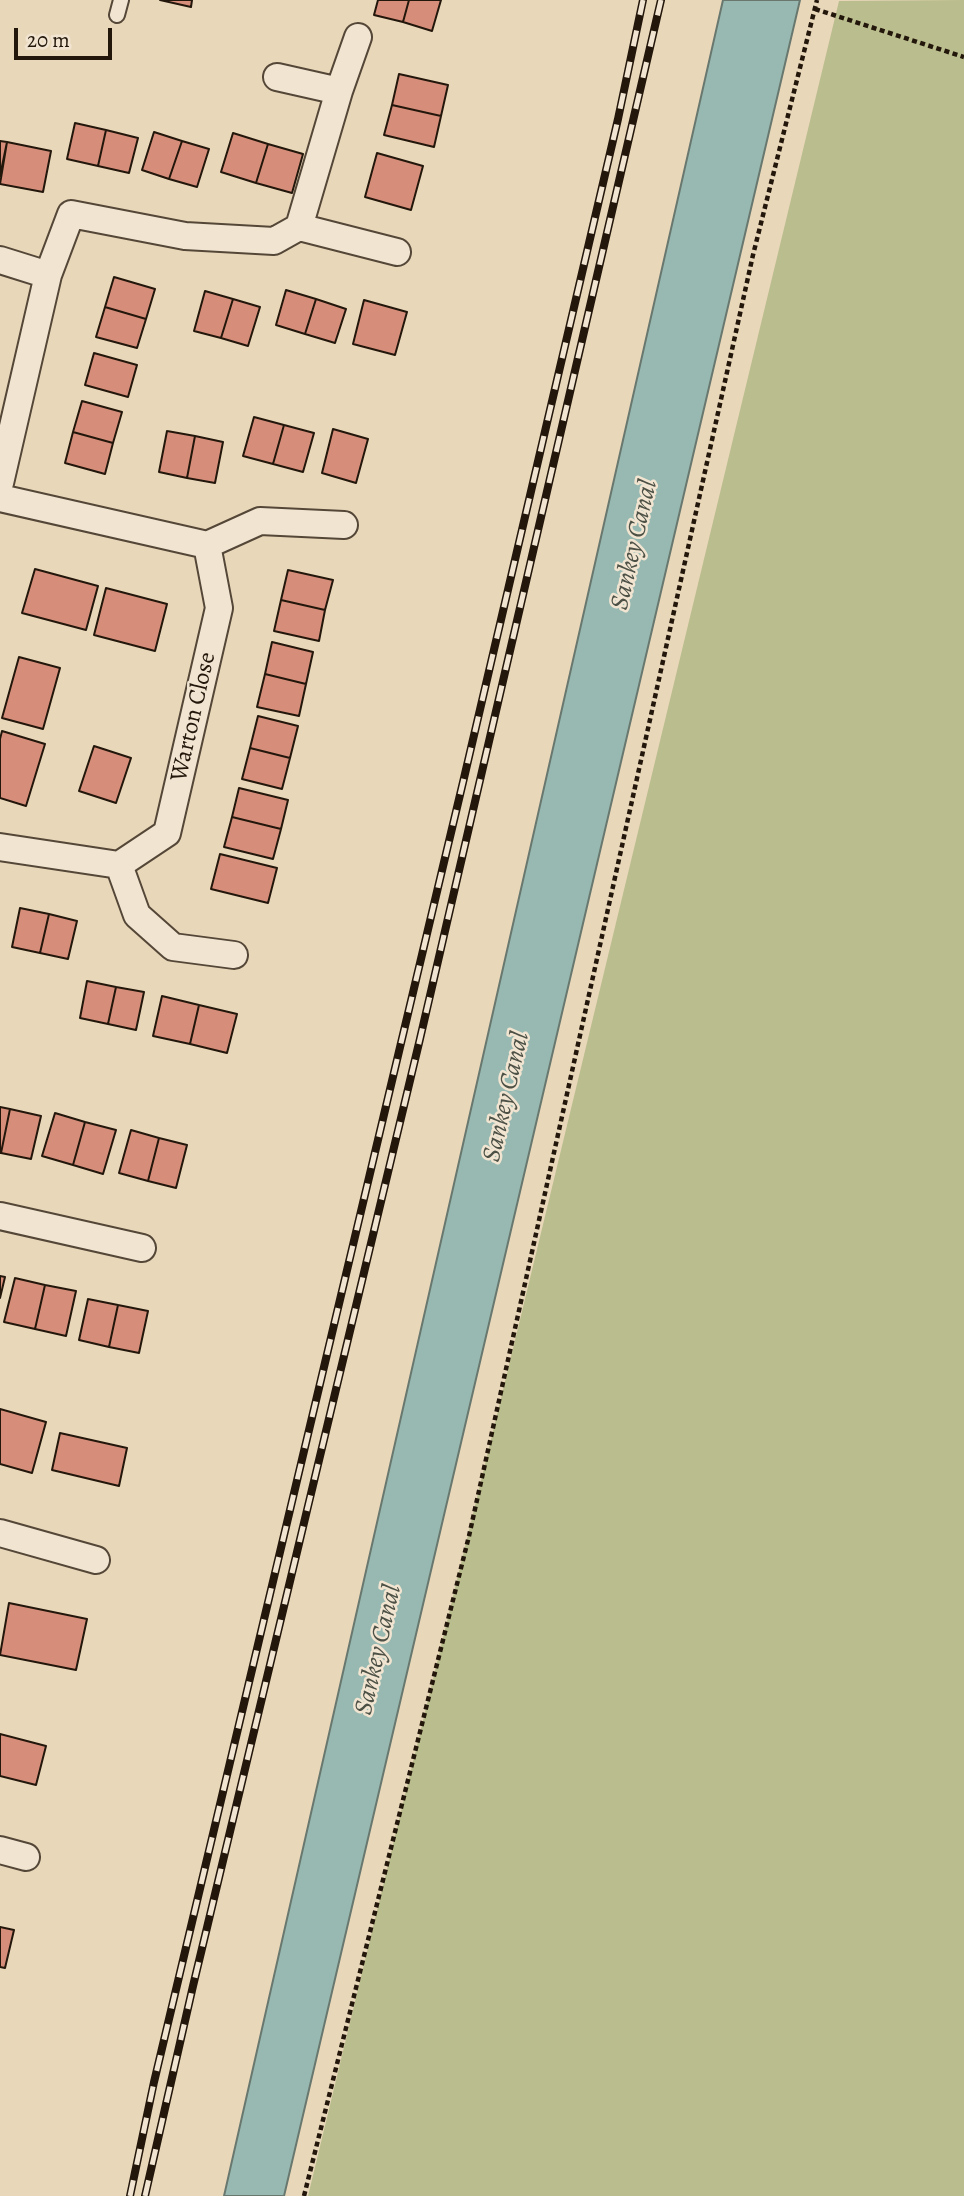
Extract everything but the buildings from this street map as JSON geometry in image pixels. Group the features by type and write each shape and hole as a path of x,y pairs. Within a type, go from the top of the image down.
{"street":[{"path":"299,227 339,91 358,37"},
{"path":"277,77 339,91"},
{"path":"0,483 48,275 71,214 185,236 249,240 274,241 299,227 397,252"},
{"path":"0,260 48,275"},
{"path":"0,498 207,545 260,522 344,525"},
{"name":"Warton Close","path":"119,865 167,833 219,608 207,545"},
{"path":"0,847 119,865 137,915 173,947 234,955"},
{"path":"0,1216 142,1248"},
{"path":"0,1533 96,1560"},
{"path":"0,1850 26,1857"}],"path":[{"path":"304,2196 472,1522 753,255 817,0"},
{"path":"815,9 964,57"}],"green space":[{"path":"964,0 964,2196 308,2196 839,1"}],"water":[{"name":"Sankey Canal","path":"723,0 800,0 284,2196 224,2196"}],"railway":[{"path":"130,2196 154,2082 618,119 643,0"},
{"path":"145,2196 419,1043 661,0"}]}
